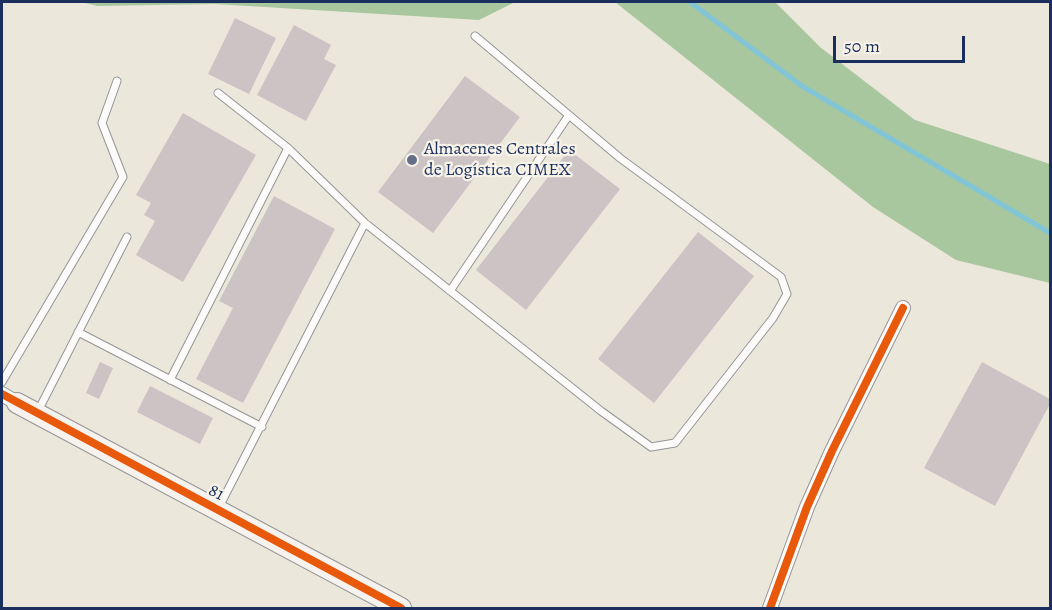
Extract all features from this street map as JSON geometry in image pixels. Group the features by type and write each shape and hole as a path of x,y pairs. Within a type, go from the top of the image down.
{"street":[{"path":"770,609 807,507 903,308"},
{"name":"81","path":"9,399 401,609"}],"lane":[{"path":"218,93 288,148 365,223 601,411 651,447 675,443 773,318 787,294 781,277 620,158 475,36"},
{"path":"2,382 123,177 102,123 117,81"},
{"path":"450,291 569,115"},
{"path":"170,380 288,148"},
{"path":"218,510 365,223"},
{"path":"37,414 127,237"},
{"path":"78,332 262,427"}],"green space":[{"path":"81,2 515,2 479,20 215,4 97,6"},
{"path":"615,2 775,2 820,47 915,120 1050,164 1050,283 956,260 873,207"}],"building":[{"path":"235,18 276,38 249,94 208,74"},
{"path":"294,25 331,45 324,59 336,65 306,121 257,95"},
{"path":"465,76 520,117 433,233 378,192"},
{"path":"183,113 256,155 183,282 136,255 155,221 144,215 151,203 136,195"},
{"path":"569,150 620,189 526,310 476,270"},
{"path":"274,196 335,229 243,403 196,379 233,308 219,301"},
{"path":"698,232 754,276 654,403 598,359"},
{"path":"100,362 113,368 99,399 86,393"},
{"path":"982,362 1050,399 1050,404 995,506 924,468"},
{"path":"150,386 213,418 200,444 137,412"}],"waterway":[{"path":"690,2 802,86 1050,233"}],"cycle path":[{"path":"770,608 807,507 832,451 903,308"},
{"path":"2,394 401,608"}],"place":[{"name":"Almacenes Centrales de Logística CIMEX","path":"412,160"}]}
